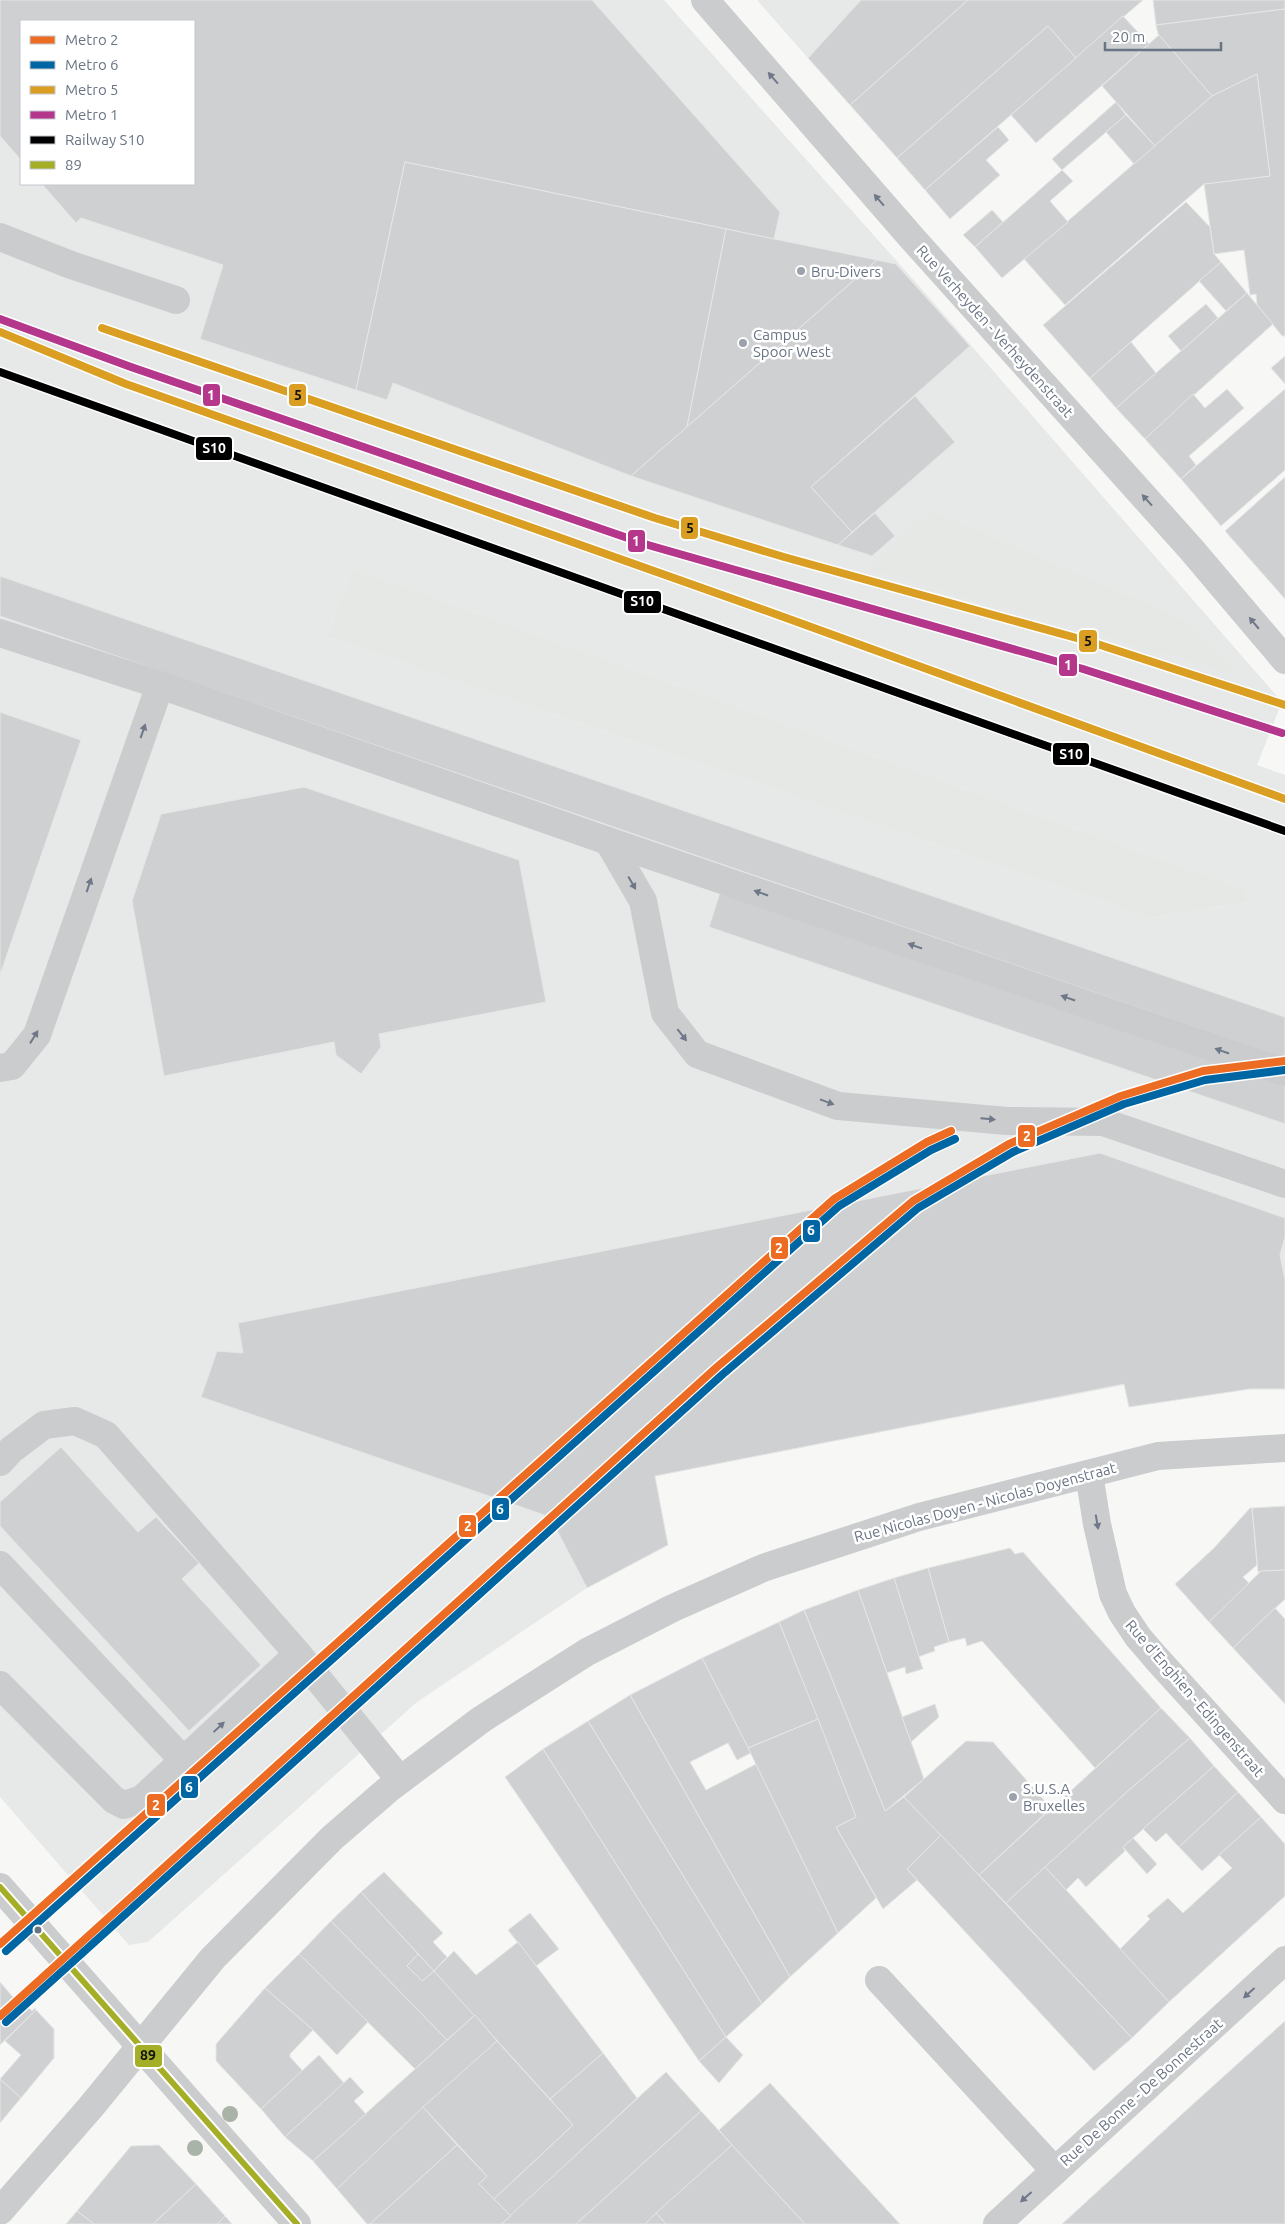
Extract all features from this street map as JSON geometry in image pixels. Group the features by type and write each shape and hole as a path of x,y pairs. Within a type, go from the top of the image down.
{"street":[{"name":"Rue Verheyden - Verheydenstraat","path":"705,0 911,237 1191,549 1285,660"},
{"path":"0,237 71,265 176,300"},
{"path":"0,633 160,685 608,841 1285,1072"},
{"path":"0,1068 12,1066 37,1035 160,685"},
{"path":"608,841 642,901 665,1013 697,1054 838,1106 1007,1121 1103,1122 1285,1184"},
{"path":"0,1462 11,1450 44,1425 75,1421 106,1435 298,1654 400,1780"},
{"name":"Rue Nicolas Doyen - Nicolas Doyenstraat","path":"0,2211 90,2108 184,1991 230,1938 332,1838 400,1780 482,1720 586,1652 674,1608 763,1568 919,1517 1158,1456 1285,1448"},
{"name":"Rue d'Enghien - Edingenstraat","path":"1089,1474 1113,1594 1122,1613 1138,1637 1156,1658 1285,1800"},
{"path":"0,1565 184,1761"},
{"path":"0,1684 114,1800 124,1805 142,1798 298,1654"},
{"path":"0,1887 297,2224"},
{"name":"Rue De Bonne - De Bonnestraat","path":"997,2224 1285,1960"},
{"path":"879,1980 1055,2171"}],"shaded area":[{"path":"0,0 664,0 927,295 1282,702 1257,765 1285,775 1285,1389 1250,1389 1129,1407 1124,1385 655,1476 668,1545 587,1588 417,1702 148,1942 129,1945 0,1797","holes":["933,510 1185,619 1239,675","352,568 1244,889 1249,902 1151,918 327,637"]},
{"path":"757,0 861,0 808,58"},
{"path":"933,510 1185,619 1240,675 870,569"},
{"path":"352,568 1244,889 1249,902 1151,918 327,637"}],"building":[{"path":"0,0 592,0 780,212 774,239 405,162 356,390 200,339 223,265 81,218 76,223 43,185 195,185 195,20 20,20 20,159 0,136"},
{"path":"861,0 968,0 850,105 808,58"},
{"path":"968,0 1143,0 1076,58 1048,26 897,158 850,105"},
{"path":"1153,0 1285,0 1285,9 1156,25"},
{"path":"1285,9 1285,336 1282,336 1257,305 1256,294 1250,295 1244,250 1214,254 1204,184 1270,176 1257,74 1212,96 1158,34 1156,25"},
{"path":"1123,16 1149,44 1036,143 1011,115"},
{"path":"1048,26 1076,58 925,190 897,158"},
{"path":"1159,35 1212,96 1155,146 1102,86"},
{"path":"1257,74 1270,176 1204,184 1065,305 1024,259 1212,96"},
{"path":"1116,102 1126,115 1062,170 1052,159"},
{"path":"1126,115 1155,146 1134,164 1106,132"},
{"path":"998,127 1009,140 986,160 1000,175 950,219 925,190"},
{"path":"405,162 726,229 687,427 631,476 393,383 387,400 356,390"},
{"path":"1062,170 1073,181 1050,201 1068,222 1002,278 975,247"},
{"path":"1186,202 1210,227 1214,254 1221,262 1090,378 1043,325"},
{"path":"992,210 1003,222 975,247 963,235"},
{"name":"Campus Spoor West","path":"726,229 877,260 687,427"},
{"path":"877,260 896,264 970,346 811,487 852,532 838,545 631,476"},
{"path":"1221,262 1247,293 1226,311 1199,281"},
{"path":"1247,293 1273,324 1145,439 1116,408"},
{"path":"1206,304 1218,318 1181,351 1168,336"},
{"path":"1131,342 1156,373 1116,408 1090,378"},
{"path":"1285,356 1285,384 1271,368"},
{"path":"1227,389 1244,408 1189,456 1196,465 1181,479 1145,439 1193,394 1205,408"},
{"path":"1285,389 1285,470 1221,526 1181,479"},
{"path":"915,396 955,442 852,532 811,487"},
{"path":"1285,477 1285,599 1225,531"},
{"path":"875,513 895,536 872,556 838,545"},
{"path":"0,576 1285,1017 1285,1058 0,616"},
{"path":"0,712 81,740 0,975"},
{"path":"304,787 519,860 546,1002 379,1034 381,1047 361,1074 336,1055 334,1042 164,1076 132,901 161,814"},
{"path":"720,892 1285,1085 1285,1124 709,927"},
{"path":"1100,1153 1285,1218 1285,1237 1280,1255 1285,1280 1285,1389 1250,1389 1129,1407 1124,1384 655,1476 668,1545 587,1588 550,1517 201,1397 217,1351 243,1353 238,1323"},
{"path":"61,1447 138,1532 156,1517 199,1563 182,1579 261,1665 189,1731 0,1526 0,1502"},
{"path":"1285,1506 1285,1570 1258,1572 1252,1508"},
{"path":"1252,1508 1257,1565 1243,1577 1250,1584 1209,1622 1175,1584 1214,1548"},
{"path":"1010,1548 1015,1554 1023,1552 1161,1708 1095,1768 982,1641 967,1646 965,1638 949,1642 928,1568"},
{"path":"928,1568 949,1642 934,1647 935,1651 918,1657 894,1578"},
{"path":"1285,1570 1285,1599 1233,1648 1209,1622 1261,1571"},
{"path":"894,1578 923,1669 906,1674 905,1667 887,1673 858,1590"},
{"path":"858,1590 924,1779 885,1811 804,1610"},
{"path":"1275,1608 1285,1619 1285,1704 1233,1648"},
{"path":"804,1610 885,1811 904,1797 941,1835 907,1869 917,1880 883,1909 836,1827 856,1817 779,1622"},
{"path":"779,1622 818,1719 748,1748 702,1658"},
{"path":"702,1658 751,1753 737,1760 728,1743 690,1762 706,1790 756,1764 838,1933 790,1977 630,1695"},
{"path":"630,1695 790,1977 762,2004 588,1721"},
{"path":"935,1704 939,1717 911,1742 902,1717"},
{"path":"1161,1708 1190,1738 1129,1790 1006,1903 979,1875"},
{"path":"818,1719 856,1817 836,1827 876,1898 838,1933 748,1748"},
{"path":"588,1721 762,2004 726,2037 543,1749"},
{"path":"1190,1738 1214,1766 1123,1847 1125,1851 1086,1887 1078,1878 1066,1890 1045,1867 1129,1790"},
{"path":"966,1741 993,1742 1051,1808 979,1875 904,1797"},
{"path":"543,1749 726,2037 699,2061 505,1777"},
{"path":"1214,1766 1238,1792 1179,1847 1166,1833 1156,1842 1143,1829"},
{"path":"1238,1792 1261,1817 1202,1871 1179,1847"},
{"path":"1261,1817 1285,1844 1285,1896 1169,2002 1120,1949 1150,1919 1147,1916 1168,1898 1183,1913 1232,1868 1219,1855"},
{"path":"941,1835 1132,2038 1094,2071 907,1869"},
{"path":"1133,1838 1157,1864 1147,1874 1123,1847"},
{"path":"1045,1867 1169,2002 1132,2038 1006,1903"},
{"path":"384,1872 443,1933 433,1942 447,1957 434,1971 361,1892"},
{"path":"361,1892 418,1954 407,1966 422,1981 434,1971 475,2015 447,2040 331,1921"},
{"path":"530,1913 559,1949 536,1966 508,1930"},
{"path":"331,1921 447,2040 415,2069 299,1954"},
{"path":"518,1942 603,2053 550,2099 434,1971 454,1951 476,1975"},
{"path":"299,1954 368,2022 337,2055 313,2030 265,1988"},
{"path":"418,1954 434,1971 422,1981 407,1966"},
{"path":"0,1982 19,2004 23,2001 32,2011 35,2008 36,2010 0,2045"},
{"path":"265,1988 313,2030 290,2054 290,2057 303,2071 261,2109 216,2061 216,2044"},
{"path":"36,2010 54,2029 54,2058 21,2098 0,2079 21,2055 5,2041"},
{"path":"475,2015 497,2041 337,2189 313,2161"},
{"path":"1285,2021 1285,2224 1062,2224 1192,2105"},
{"path":"726,2037 743,2055 719,2083 699,2061"},
{"path":"497,2041 573,2125 494,2199 479,2184 487,2176 423,2107"},
{"path":"603,2053 637,2098 511,2216 494,2199 573,2125 550,2099"},
{"path":"319,2055 344,2083 285,2137 261,2109"},
{"path":"666,2072 701,2111 576,2224 501,2224"},
{"path":"350,2077 364,2092 354,2101 366,2114 313,2161 285,2137"},
{"path":"0,2079 21,2098 0,2123"},
{"path":"770,2083 900,2224 805,2224 732,2145 719,2130"},
{"path":"423,2107 457,2145 370,2224 367,2224 337,2189"},
{"path":"701,2111 732,2145 645,2224 576,2224"},
{"path":"159,2145 196,2184 153,2224 94,2224 77,2211 131,2146"},
{"path":"457,2145 487,2176 479,2184 511,2216 501,2224 370,2224"},
{"path":"732,2145 805,2224 666,2224 656,2213"},
{"path":"196,2184 225,2216 217,2224 153,2224"},
{"path":"77,2211 94,2224 66,2224"},
{"path":"656,2213 666,2224 645,2224"},
{"path":"225,2216 232,2224 217,2224"}],"metro line":[{"name":"1","path":"0,319 131,367 648,545 1083,669 1282,733"},
{"name":"5","path":"102,328 655,518 784,557 1091,642 1285,705"},
{"name":"5","path":"0,332 126,384 767,611 1285,799"},
{"name":"2","path":"0,2016 717,1367 913,1201 1009,1144 1121,1096 1203,1071 1285,1061"},
{"name":"6","path":"6,2022 723,1374 918,1208 1013,1152 1124,1104 1205,1080 1285,1070"},
{"name":"2","path":"0,1944 834,1199 927,1142 951,1131"},
{"name":"6","path":"6,1951 839,1206 931,1150 955,1139"}],"rail line":[{"name":"S10","path":"0,372 1285,831"}],"transit line":[{"name":"89","path":"0,1887 297,2224"}],"place":[{"name":"Bru-Divers","path":"801,271"},
{"name":"Campus Spoor West","path":"743,343"},
{"name":"S.U.S.A Bruxelles","path":"1013,1797"}]}
